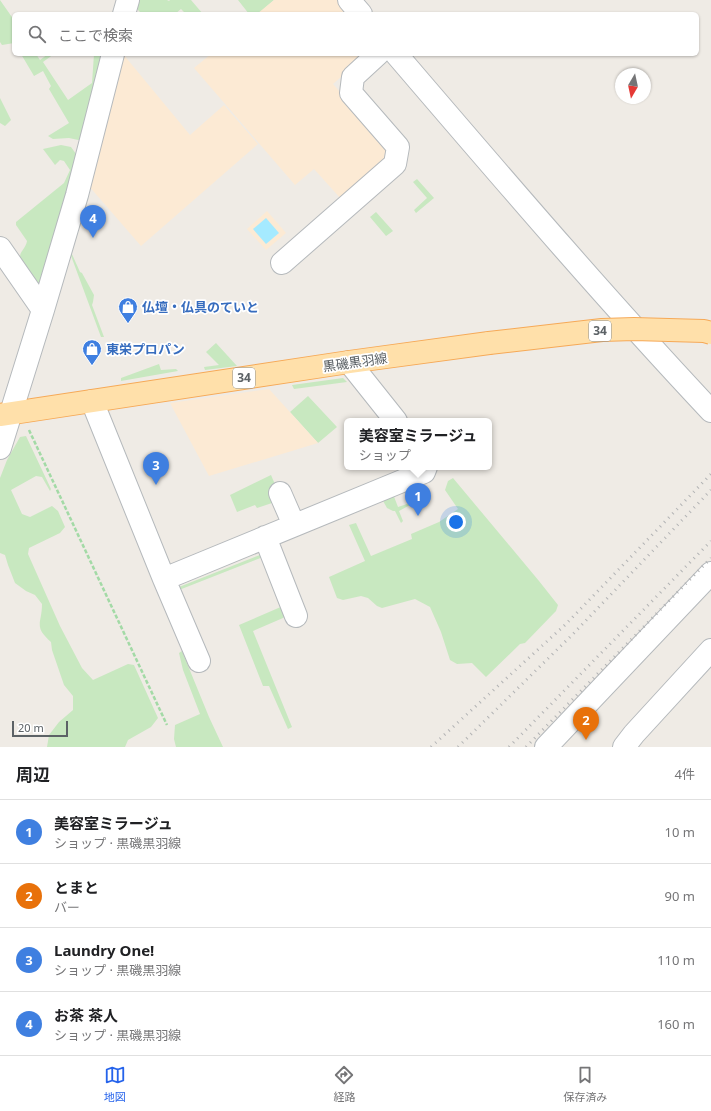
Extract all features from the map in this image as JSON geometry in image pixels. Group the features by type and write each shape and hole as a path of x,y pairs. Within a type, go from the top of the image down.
{"main road":[{"name":"黒磯黒羽線","path":"10,413 349,362 489,343 602,330 634,329 704,331 711,333"}],"street":[{"path":"125,12 128,0"},
{"path":"349,0 359,12"},
{"path":"0,448 77,195 112,56"},
{"path":"282,263 395,164 398,147 351,93 353,77 376,56"},
{"path":"398,56 536,218 711,411"},
{"path":"0,248 43,310"},
{"path":"349,362 394,418"},
{"path":"92,401 199,661"},
{"path":"164,579 424,472 425,470"},
{"path":"280,493 294,525"},
{"path":"265,537 296,616"},
{"path":"546,747 711,573"},
{"path":"624,747 634,734 711,650"}],"path":[{"path":"10,413 167,724"}],"green space":[{"path":"0,0 12,17 12,43 2,45 0,42"},
{"path":"137,0 191,0 201,12 184,12 181,9 177,12 140,12 135,7"},
{"path":"238,0 274,0 260,12 247,12"},
{"path":"22,56 37,56 40,60 45,56 51,56 43,62 68,100 92,83 94,56 106,56 83,141 69,138 53,139 48,136 69,123 49,89 51,86 43,71 34,76"},
{"path":"0,98 11,120 5,126 0,123"},
{"path":"61,145 71,147 79,158 45,282 38,283 20,257 27,241 16,225 16,222 64,183 70,170 64,161 60,160 55,165 43,149"},
{"path":"417,179 434,198 416,213 414,210 427,198 413,182"},
{"path":"376,212 393,231 386,236 370,217"},
{"path":"71,252 80,272 94,295 92,305 104,337 101,337 70,253"},
{"path":"216,343 237,366 205,370 204,367 219,365 206,352"},
{"path":"159,364 161,370 176,369 178,371 121,381 121,378"},
{"path":"343,378 347,382 294,389 292,385"},
{"path":"308,396 337,427 318,443 290,412"},
{"path":"26,436 51,489 50,491 42,477 36,476 11,490 22,514 30,517 52,506 58,511 65,527 60,533 29,548 28,554 60,626 82,668 93,680 128,664 134,665 158,718 151,727 128,740 125,747 47,747 49,735 59,722 73,710 73,696 64,685 52,650 51,642 45,637 40,628 42,604 35,595 26,591 15,583 5,555 0,553 0,478 7,460 20,437"},
{"path":"271,475 277,489 282,525 272,503 257,508 255,505 237,512 230,495"},
{"path":"453,478 558,605 556,611 525,643 520,644 486,677 472,663 457,664 450,660 441,632 430,607 415,599 382,608 377,606 368,598 361,596 343,600 337,598 329,577 365,561 349,525 356,523 371,556 412,539 411,534 439,522 458,509 445,490 448,481"},
{"path":"393,494 398,507 407,504 410,505 399,511 403,521 401,523 395,511 387,508 382,499"},
{"path":"265,553 288,613 283,618 253,631 292,727 288,729 269,686 263,686 239,625 283,606 263,557 179,590 179,587"},
{"path":"182,651 223,747 176,747 174,739 175,725 200,714 183,670 179,653"}],"sand":[{"path":"274,0 340,0 350,12 259,12"},
{"path":"122,56 125,56 190,135 224,105 258,144 141,246 88,185"},
{"path":"209,56 365,56 333,84 388,146 386,162 342,200 314,169 295,185 194,68"},
{"path":"267,211 286,233 266,250 247,229"},
{"path":"269,389 318,443 209,476 170,403"}],"water":[{"path":"266,218 279,233 266,244 253,229"}],"railway":[{"path":"431,747 566,624 711,474"},
{"path":"458,747 574,633 711,490"},
{"path":"509,747 711,541"},
{"path":"526,747 711,558"}],"place":[{"name":"お茶 茶人","path":"93,238"},
{"name":"仏壇・仏具のていと","path":"128,324"},
{"name":"東栄プロパン","path":"92,366"},
{"name":"Laundry One!","path":"156,485"},
{"name":"美容室ミラージュ","path":"418,516"},
{"name":"とまと","path":"586,740"}]}
